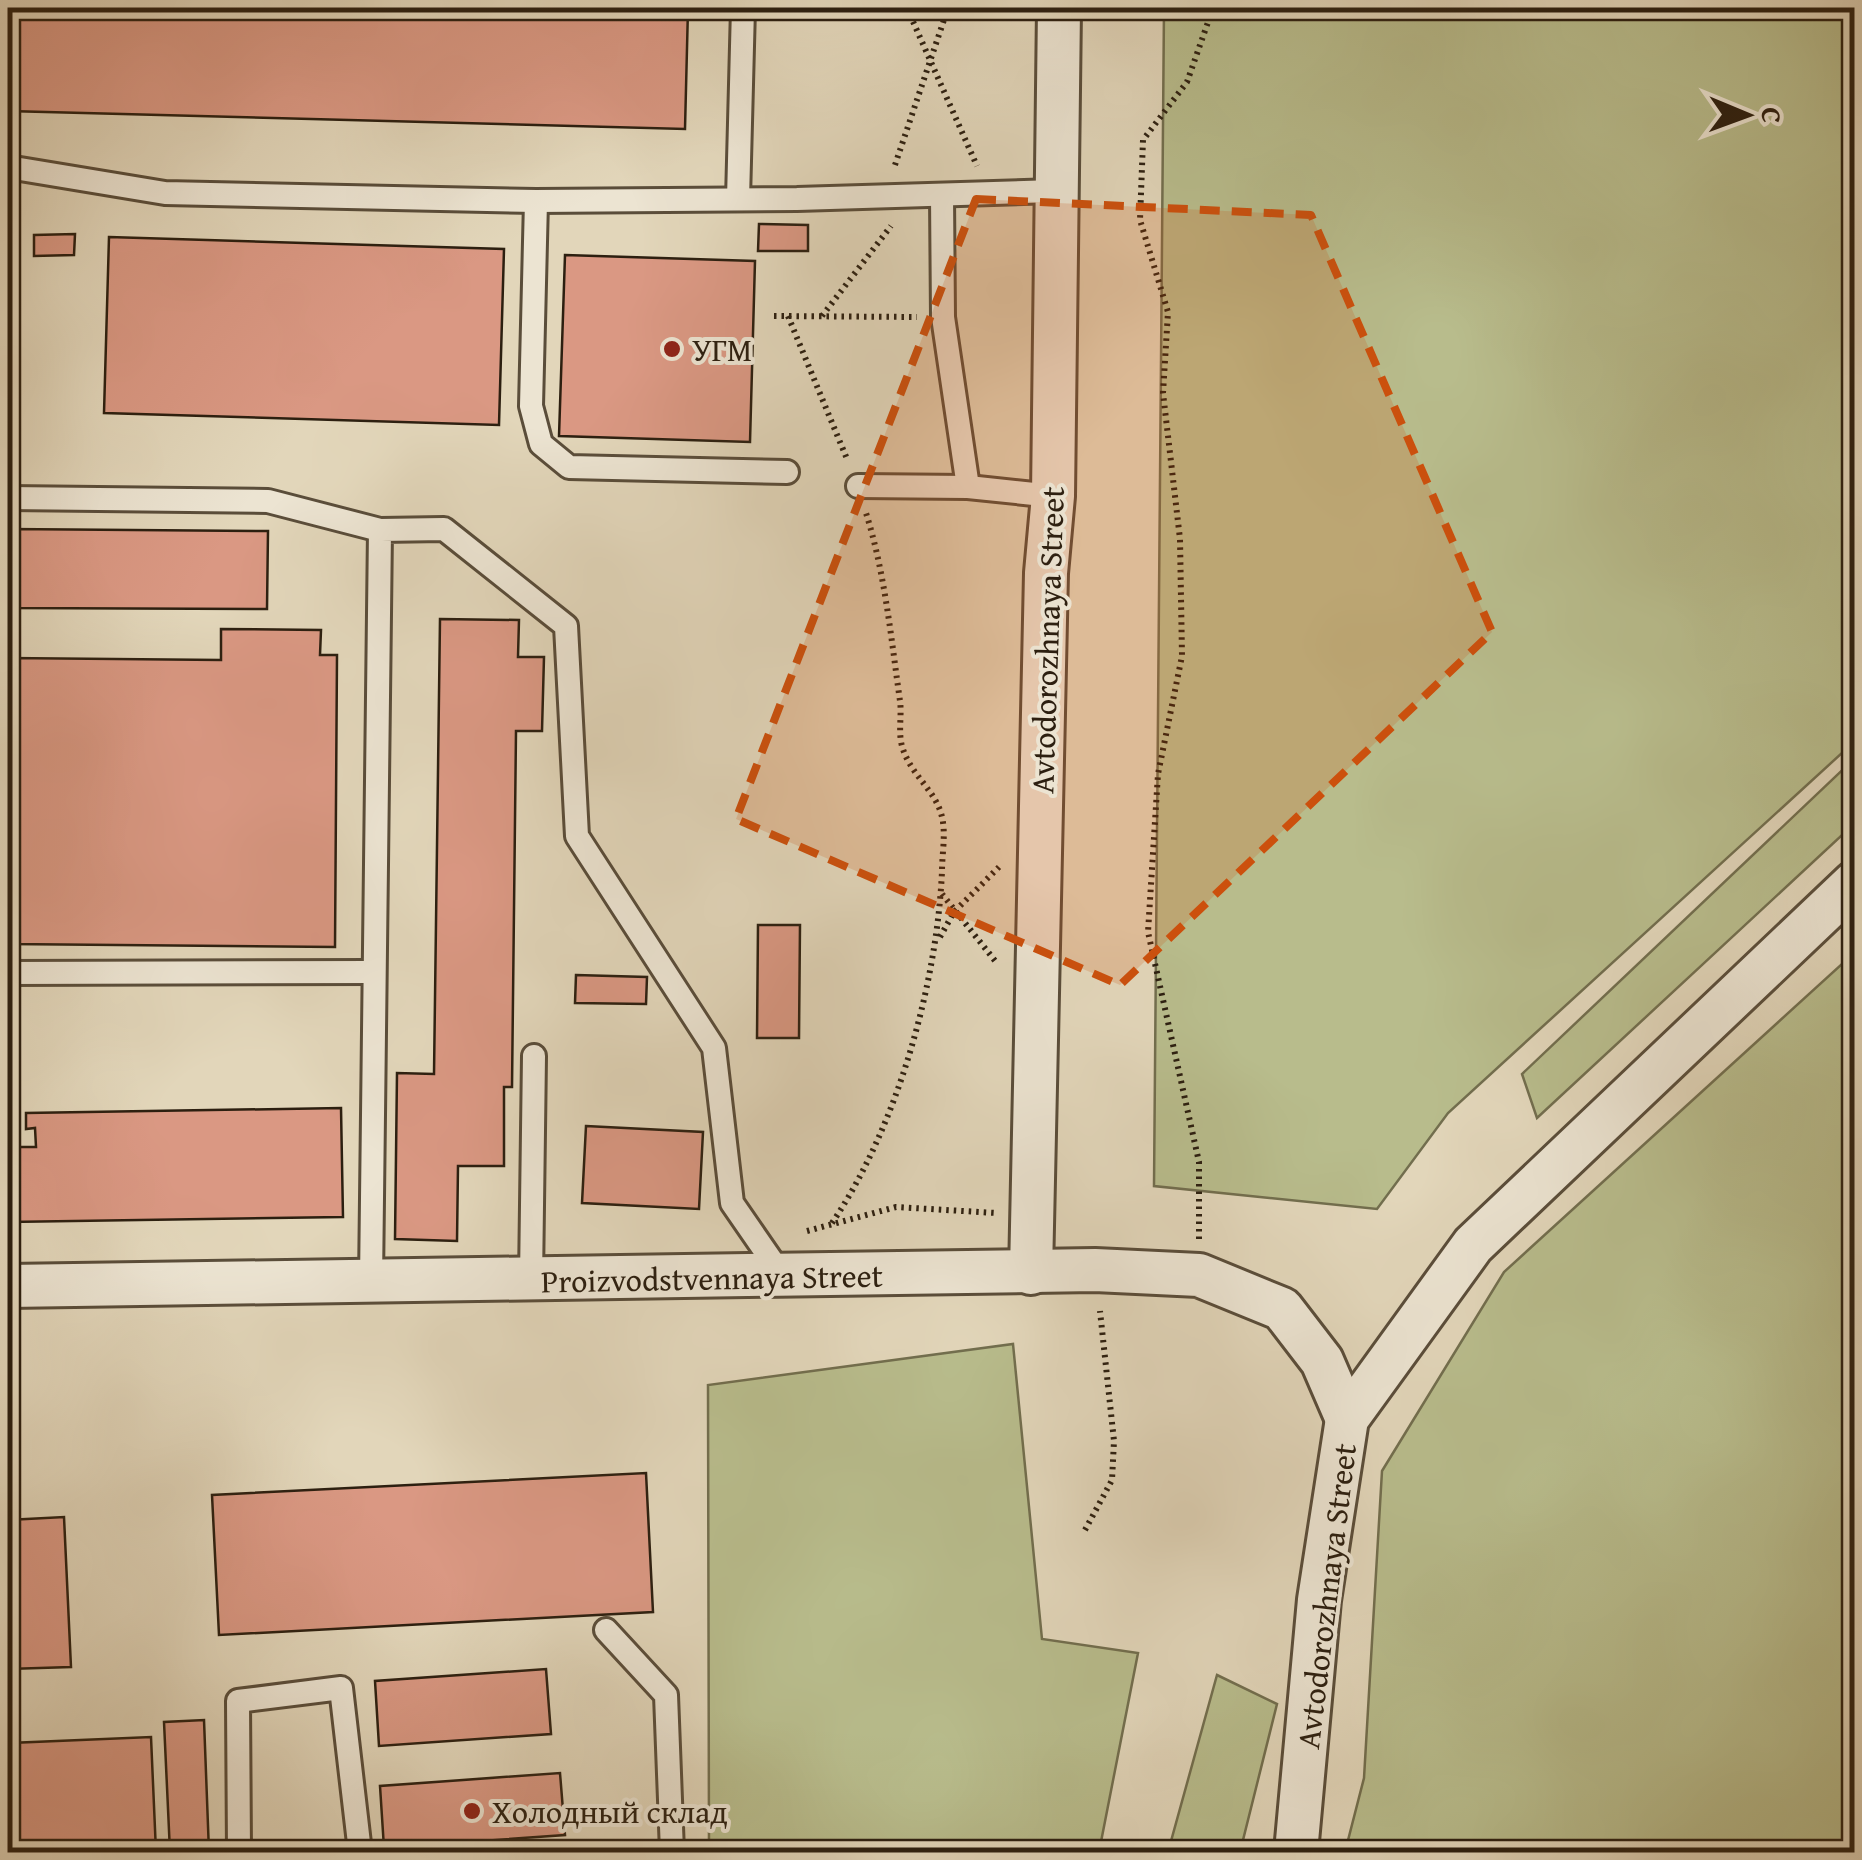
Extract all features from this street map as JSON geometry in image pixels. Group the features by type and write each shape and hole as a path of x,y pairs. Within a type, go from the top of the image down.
{"street":[{"name":"Avtodorozhnaya Street","path":"1031,1273 1046,573 1053,496 1059,8"},
{"name":"Avtodorozhnaya Street","path":"1296,1852 1319,1600 1347,1419 1473,1245 1854,883"},
{"name":"Proizvodstvennaya Street","path":"8,1286 1095,1270 1199,1275 1282,1309 1322,1361 1347,1419"}],"lane":[{"path":"738,199 743,8"},
{"path":"8,166 165,193 536,201 942,196 1055,190"},
{"path":"942,196 943,317 968,487"},
{"path":"536,201 531,406 542,444 569,467 788,472"},
{"path":"858,486 968,487 1053,496"},
{"path":"8,498 268,501 380,530 444,529 566,626 577,836 714,1048 732,1204 783,1277"},
{"path":"371,1282 380,530"},
{"path":"8,973 373,972"},
{"path":"532,1280 534,1056"},
{"path":"606,1630 666,1695 672,1852"},
{"path":"239,1852 238,1701 341,1688 360,1852"}],"path":[{"path":"907,8 989,194"},
{"path":"1199,1275 1199,1162 1148,932 1158,774 1182,656 1180,539 1163,392 1168,312 1140,220 1143,140 1187,82 1213,8"},
{"path":"774,316 943,317"},
{"path":"788,316 858,486 875,541 900,708 900,744 916,779 938,800 944,823 937,943 932,974 920,1000 913,1048 849,1198 832,1223"},
{"path":"937,943 954,912 1006,860"},
{"path":"941,893 1003,967"},
{"path":"800,1233 896,1207 989,1214 1032,1210"},
{"path":"1084,1530 1112,1480 1114,1441 1095,1270"}],"highlighted area":[{"path":"976,199 1311,215 1492,632 1120,985 736,819"}],"green space":[{"path":"1164,8 1854,8 1854,742 1448,1113 1377,1209 1154,1186"},
{"path":"1854,759 1854,824 1537,1118 1522,1074"},
{"path":"1854,953 1854,1852 1345,1852 1364,1778 1382,1471 1504,1272"},
{"path":"1013,1344 1042,1639 1138,1653 1099,1852 709,1852 708,1385"},
{"path":"1217,1675 1277,1704 1240,1852 1168,1852"}],"building":[{"path":"8,8 688,8 685,129 8,111"},
{"path":"759,224 808,225 808,251 758,251"},
{"path":"75,234 74,255 34,256 34,235"},
{"path":"109,237 504,249 499,425 104,413"},
{"path":"565,255 755,261 750,442 559,436"},
{"path":"8,529 268,531 267,609 8,608"},
{"path":"440,619 519,620 518,657 544,657 542,731 516,731 512,1087 504,1087 504,1166 458,1166 457,1241 395,1239 397,1073 434,1074"},
{"path":"221,629 321,630 320,655 337,655 335,947 8,944 8,658 221,660"},
{"path":"758,925 800,925 799,1038 757,1038"},
{"path":"576,975 647,977 646,1004 575,1003"},
{"path":"341,1108 343,1217 8,1222 8,1147 36,1147 35,1128 26,1129 26,1113"},
{"path":"586,1126 703,1132 699,1209 582,1203"},
{"path":"646,1473 653,1612 219,1635 212,1495"},
{"path":"64,1517 71,1667 8,1669 8,1520"},
{"name":"Холодный склад","path":"546,1669 551,1734 379,1746 375,1681"},
{"path":"204,1720 209,1852 170,1852 164,1722"},
{"path":"151,1737 156,1852 15,1852 10,1743"},
{"name":"Холодный склад","path":"560,1773 565,1835 384,1848 380,1786"}],"place":[{"name":"УГМ","path":"672,349"},
{"name":"Холодный склад","path":"472,1811"}]}
